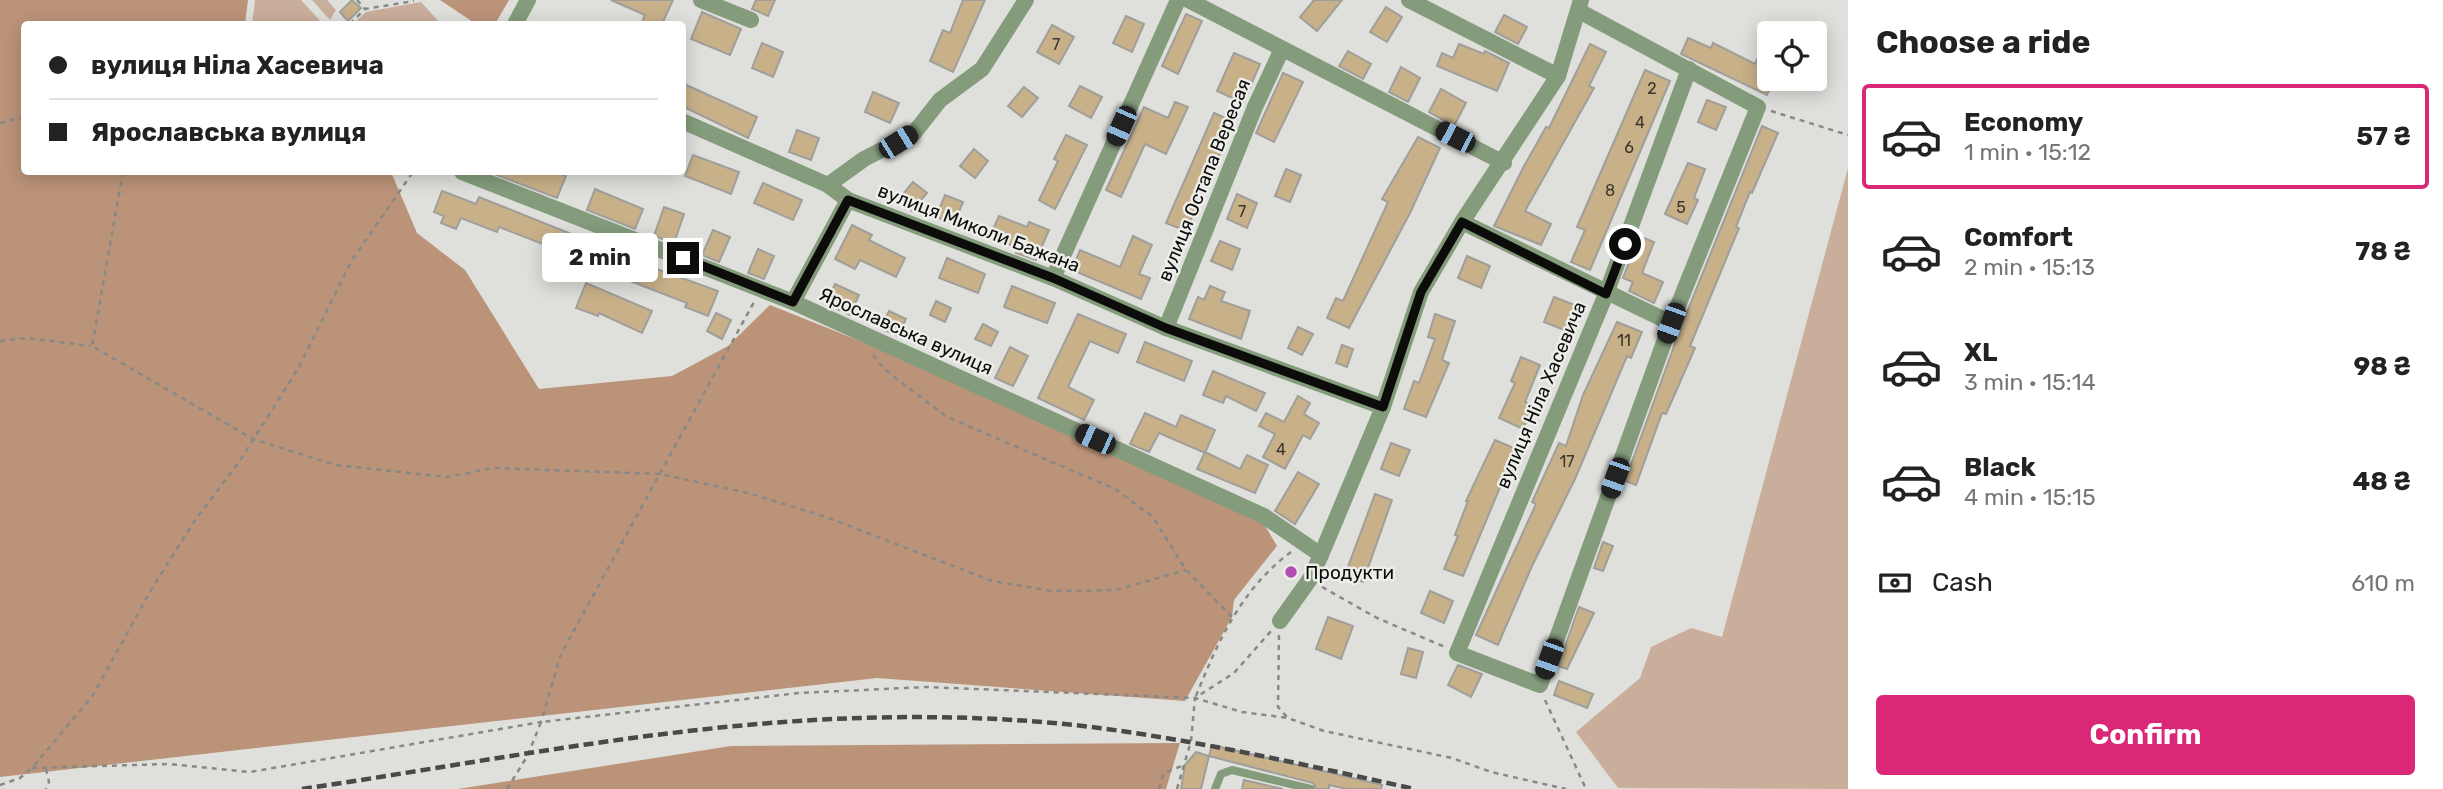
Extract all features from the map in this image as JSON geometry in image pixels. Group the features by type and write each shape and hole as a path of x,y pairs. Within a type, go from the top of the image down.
{"street":[{"path":"517,21 528,0"},
{"path":"701,0 751,20"},
{"path":"828,185 864,159 914,133 940,100 982,69 1026,0"},
{"path":"1053,278 1178,0"},
{"path":"1188,0 1504,163"},
{"path":"1409,0 1558,76"},
{"path":"1280,621 1310,579 1321,555 1383,407 1421,292 1462,222 1504,163 1558,76 1580,6 1758,107 1671,323 1540,685 1457,653"},
{"name":"вулиця Остапа Вересая","path":"1166,328 1255,107 1282,49"},
{"name":"вулиця Ніла Хасевича","path":"1457,653 1606,294 1689,69"},
{"name":"вулиця Миколи Бажана","path":"686,123 828,185 848,200 1053,278 1166,328 1383,407"},
{"name":"Ярославська вулиця","path":"473,175 793,302 1264,516 1321,555"},
{"path":"793,302 848,200"},
{"path":"1462,222 1606,294 1671,323"}],"lane":[{"path":"1215,789 1221,774 1226,771 1278,785 1311,789"}],"path":[{"path":"357,0 365,9"},
{"path":"353,21 365,9 414,1"},
{"path":"1758,107 1848,135"},
{"path":"0,123 21,118"},
{"path":"92,346 122,175"},
{"path":"0,785 20,778 32,768 93,695 151,590 299,366 352,260 409,175"},
{"path":"507,789 528,755 541,722 561,654 761,289"},
{"path":"0,341 27,338 92,346 253,439 335,465 447,477 493,468 660,474 748,494 826,517 992,581 1053,591 1116,590 1186,570"},
{"path":"870,350 884,369 947,417 1115,489 1153,517 1186,570 1232,617"},
{"path":"1178,789 1185,765 1195,698 1238,604 1277,562 1302,544"},
{"path":"1310,579 1377,618 1457,653"},
{"path":"1195,698 1234,673 1280,621"},
{"path":"1280,621 1278,707 1288,718"},
{"path":"1540,685 1586,789"},
{"path":"32,768 169,764 250,772 541,722 799,692 914,688 1195,698 1242,712 1288,718 1324,731 1452,758 1491,772 1566,789"},
{"path":"1159,789 1164,773 1185,765"},
{"path":"46,768 49,782 46,789"}],"shaded area":[{"path":"0,0 248,0 245,21 21,21 21,175 392,175 417,233 465,270 539,389 672,376 728,346 770,305 935,371 1261,519 1277,546 1234,600 1232,617 1185,701 877,678 0,777"},
{"path":"255,0 301,0 320,21 252,21"},
{"path":"312,0 327,0 336,10 330,20"},
{"path":"440,0 509,0 497,21 472,21"},
{"path":"421,2 438,21 356,21 366,12"},
{"path":"1848,168 1848,789 1618,788 1576,732 1640,678 1651,647 1691,628 1722,637"},
{"path":"1180,743 1166,789 458,789 731,746"}],"building":[{"path":"352,0 361,8 348,21 340,12"},
{"path":"611,0 673,0 663,21 642,21 645,15"},
{"path":"756,0 775,0 768,16 752,9"},
{"path":"963,0 985,0 953,72 930,61 943,30 950,33"},
{"path":"1314,0 1342,0 1317,31 1300,17"},
{"path":"1386,7 1402,17 1387,42 1370,32"},
{"path":"702,12 741,29 730,55 691,39"},
{"path":"1186,14 1202,21 1178,74 1162,66"},
{"path":"1504,15 1527,27 1518,44 1495,32"},
{"path":"1126,16 1144,24 1132,52 1113,43"},
{"path":"1052,25 1074,37 1059,64 1037,52"},
{"path":"1688,38 1711,48 1713,43 1755,64 1757,59 1757,90 1681,54"},
{"path":"762,43 783,52 773,77 752,68"},
{"path":"1459,44 1484,54 1485,51 1509,63 1497,91 1437,66 1442,53 1453,58"},
{"path":"1590,44 1606,52 1589,86 1594,88 1525,211 1551,224 1541,245 1494,226 1546,127 1549,128"},
{"path":"1348,51 1371,64 1363,79 1339,66"},
{"path":"1234,53 1260,64 1243,103 1217,91"},
{"path":"1401,67 1420,78 1408,102 1389,92"},
{"path":"1645,70 1670,81 1590,270 1571,262 1585,230 1577,227"},
{"path":"1283,73 1303,82 1274,142 1256,133"},
{"path":"686,85 757,117 748,138 686,108"},
{"path":"1080,86 1102,97 1091,118 1069,106"},
{"path":"1024,87 1038,98 1022,117 1008,106"},
{"path":"1441,89 1466,103 1454,126 1429,112"},
{"path":"873,92 899,103 890,123 865,112"},
{"path":"1707,100 1726,107 1716,130 1698,122"},
{"path":"1175,102 1188,107 1166,154 1145,144 1121,197 1106,190 1144,107 1168,118"},
{"path":"1214,113 1234,122 1186,231 1166,223"},
{"path":"1762,126 1778,133 1752,193 1750,192 1736,227 1739,228 1690,346 1695,348 1666,414 1662,413 1636,485 1625,481 1681,327"},
{"path":"797,130 819,138 811,160 789,152"},
{"path":"1066,135 1087,145 1055,209 1039,200 1058,161 1054,159"},
{"path":"1418,137 1440,148 1410,213 1349,328 1327,318 1336,298 1343,301 1388,202 1382,199"},
{"path":"974,149 988,161 975,178 960,166"},
{"path":"693,155 739,172 731,194 685,176"},
{"path":"1688,163 1705,169 1694,198 1698,200 1687,224 1665,214"},
{"path":"1286,169 1301,175 1290,202 1275,196"},
{"path":"497,175 566,176 557,198"},
{"path":"913,182 927,193 912,211 899,199"},
{"path":"763,183 802,200 793,220 754,203"},
{"path":"595,189 643,209 635,229 587,210"},
{"path":"442,191 476,204 479,197 584,239 574,264 553,256 556,249 499,227 497,232 461,218 456,229 441,223 444,216 434,212"},
{"path":"1237,194 1257,203 1247,228 1227,219"},
{"path":"945,195 963,202 954,224 936,217"},
{"path":"664,207 684,214 674,243 654,236"},
{"path":"999,216 1027,227 1029,222 1049,230 1036,260 1016,253 1018,248 990,236"},
{"path":"852,225 872,235 869,240 905,258 896,277 860,260 855,269 835,259"},
{"path":"713,230 730,237 719,262 702,255"},
{"path":"1133,236 1152,245 1139,274 1150,278 1141,299 1072,270 1080,250 1120,267"},
{"path":"1639,236 1654,242 1642,273 1663,282 1654,303 1629,291 1633,282 1623,278"},
{"path":"1220,241 1240,249 1232,270 1211,261"},
{"path":"758,249 774,256 764,279 748,273"},
{"path":"620,252 644,261 643,264 718,291 708,316 685,307 687,303 612,274"},
{"path":"1467,256 1490,266 1481,288 1458,278"},
{"path":"947,258 985,274 978,293 939,278"},
{"path":"586,283 652,311 642,333 599,313 598,316 576,308"},
{"path":"835,284 859,295 850,315 826,304"},
{"path":"1012,286 1055,303 1047,323 1004,307"},
{"path":"1210,286 1225,292 1221,301 1250,311 1241,339 1189,319 1198,297 1204,300"},
{"path":"1554,297 1575,305 1564,330 1544,322"},
{"path":"936,301 951,308 945,322 930,315"},
{"path":"889,311 906,319 898,336 880,328"},
{"path":"716,313 731,320 722,339 707,331"},
{"path":"1078,314 1126,334 1118,353 1090,341 1068,387 1094,400 1084,420 1038,398"},
{"path":"1435,314 1455,321 1442,360 1449,363 1426,417 1404,409 1414,381 1419,383 1435,339 1428,337"},
{"path":"1617,322 1642,332 1631,358 1627,356 1575,479 1532,566 1498,645 1476,635 1536,504 1532,502 1559,443 1566,446 1583,395"},
{"path":"983,324 998,332 991,346 975,339"},
{"path":"1298,327 1313,334 1302,355 1288,348"},
{"path":"1145,342 1192,361 1184,381 1137,362"},
{"path":"1342,345 1353,349 1347,367 1336,363"},
{"path":"1010,347 1028,356 1013,386 995,378"},
{"path":"1521,357 1540,365 1525,402 1533,406 1523,429 1499,418 1515,383 1511,381"},
{"path":"1213,371 1265,393 1256,411 1226,396 1223,403 1203,395"},
{"path":"1298,396 1310,403 1304,414 1319,423 1310,439 1303,435 1285,469 1263,457 1275,434 1259,426 1266,413 1284,422"},
{"path":"1145,413 1176,427 1181,415 1215,430 1205,453 1159,433 1149,452 1130,444"},
{"path":"1495,440 1516,449 1463,576 1444,569 1458,536 1455,535 1466,501"},
{"path":"1391,443 1410,450 1399,476 1381,469"},
{"path":"1205,452 1240,469 1247,455 1268,465 1255,493 1197,469"},
{"path":"1298,472 1319,484 1295,524 1275,511"},
{"path":"1375,494 1392,500 1363,582 1345,575"},
{"path":"1603,542 1613,546 1603,571 1594,568"},
{"path":"1430,591 1453,601 1444,623 1421,613"},
{"path":"1579,607 1594,613 1567,669 1558,666"},
{"path":"1328,617 1353,626 1341,659 1316,649"},
{"path":"1408,648 1423,652 1416,678 1401,674"},
{"path":"1458,665 1482,674 1471,697 1448,685"},
{"path":"1559,681 1593,694 1587,708 1554,695"},
{"path":"1212,745 1382,785 1381,789 1347,789 1329,785 1329,789 1317,789 1313,783 1209,756"},
{"path":"1196,752 1209,756 1201,789 1181,789 1185,765"},
{"path":"1244,780 1283,789 1242,789"}],"railway":[{"path":"302,789 634,738 767,723 900,717 1001,719 1099,728 1218,747 1415,789"}],"place":[{"name":"Продукти","path":"1291,572"}],"route":[{"path":"683,258 793,302 848,200 1053,278 1166,328 1383,407 1421,292 1462,222 1606,294 1625,244"}]}
